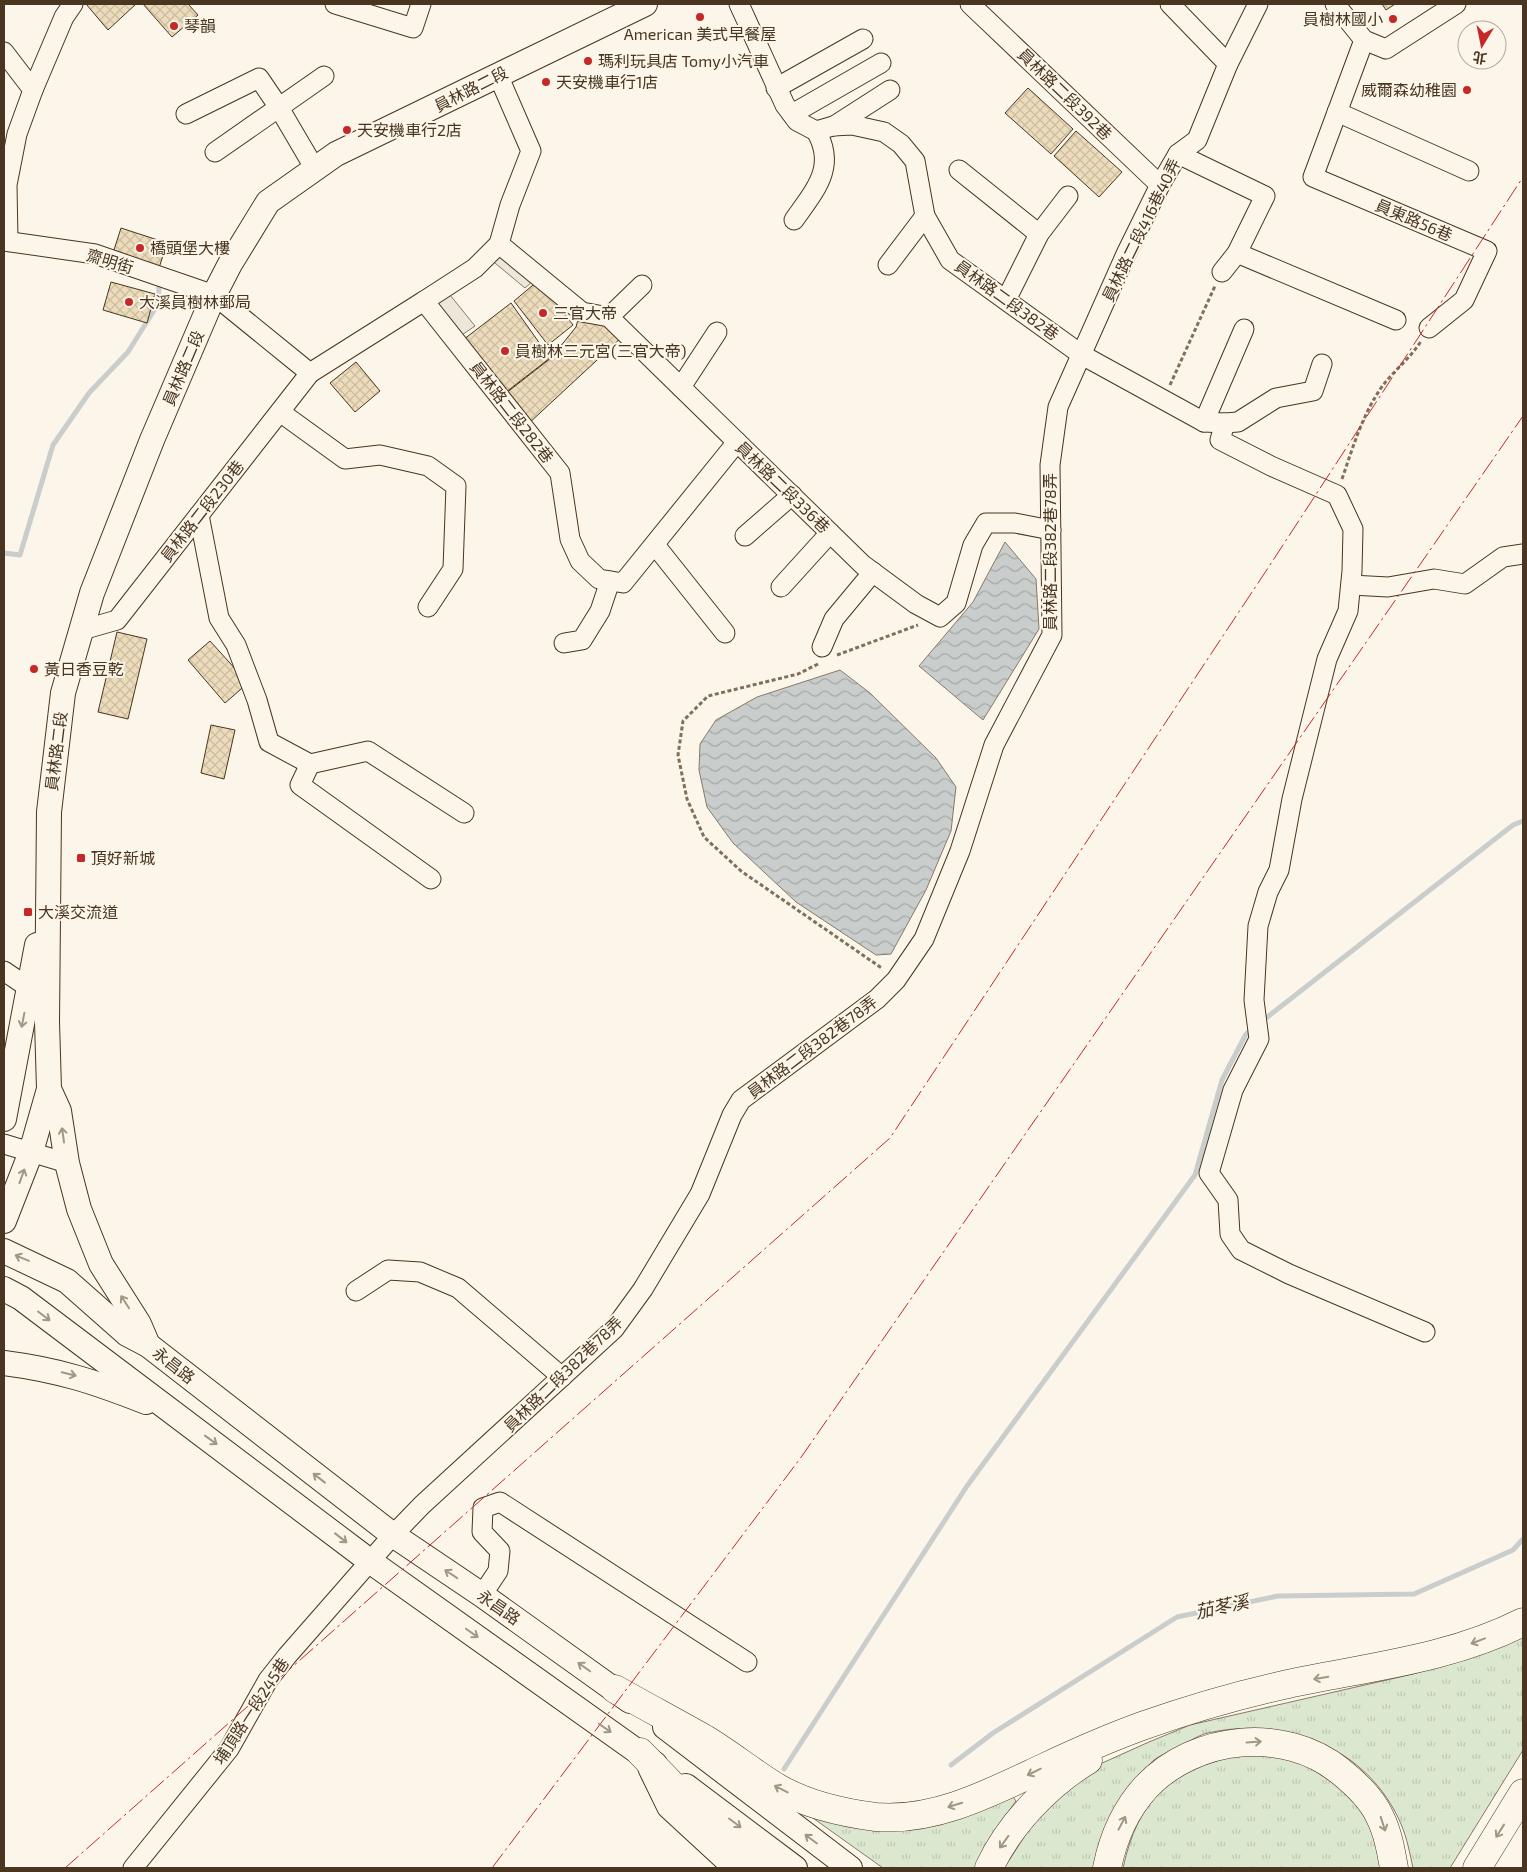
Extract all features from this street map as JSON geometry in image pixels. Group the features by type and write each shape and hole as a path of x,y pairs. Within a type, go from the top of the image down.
{"highway":[{"path":"615,1689 706,1740 780,1789 814,1803 877,1817 922,1814 962,1803 1141,1727 1214,1702 1288,1684 1436,1654 1477,1642 1523,1622"},
{"path":"989,1868 997,1851 1022,1817 1068,1772 1141,1727"},
{"path":"1107,1868 1113,1841 1126,1815 1146,1788 1167,1770 1199,1752 1228,1744 1263,1742 1294,1746 1328,1761 1356,1784 1380,1816 1391,1849 1394,1868"},
{"path":"640,1752 710,1824 764,1868"},
{"path":"1477,1868 1523,1793"}],"main road":[{"name":"員林路二段","path":"4,1221 31,1152 49,1089 47,1022 50,869 49,812 63,694 92,593 152,440 214,295 268,202 336,154 645,4"},
{"name":"員林路二段","path":"4,1119 50,869"},
{"path":"49,1089 60,1111 67,1163 79,1209 101,1264 139,1324 148,1345"},
{"name":"永昌路","path":"4,1251 67,1281 127,1334 148,1345 393,1535 482,1594 615,1689 850,1868"},
{"path":"4,1289 21,1298 371,1562 640,1752 795,1868"},
{"path":"4,1363 46,1368 85,1378 172,1412"}],"street":[{"path":"6,240 7,185 17,134 33,90 64,17 73,4"},
{"path":"335,4 413,28 421,4"},
{"path":"739,4 776,88 798,122 824,129 890,90"},
{"name":"員林路二段392巷","path":"970,4 1160,185"},
{"path":"1170,4 1228,64"},
{"name":"員林路二段416巷40弄","path":"1082,354 1126,254 1160,185 1178,154 1197,140 1228,64 1258,4"},
{"path":"1335,4 1364,40 1386,49 1456,4"},
{"path":"776,88 863,39"},
{"name":"員東路56巷","path":"1364,40 1313,177 1487,251 1464,300 1429,328"},
{"path":"4,52 33,90"},
{"path":"792,114 881,62"},
{"path":"214,295 310,373 475,268 499,244 510,205 531,151 498,75"},
{"path":"215,152 278,106 324,76"},
{"path":"186,114 259,78 278,106 315,169"},
{"path":"1337,112 1469,171"},
{"name":"員林路二段382巷","path":"824,129 852,125 884,132 901,144 916,161 925,216 950,260 1082,354 1204,422 1238,422 1276,398 1312,392 1322,364"},
{"path":"794,220 818,185 825,157 824,129"},
{"path":"1178,154 1265,196 1237,253 1222,272"},
{"path":"959,170 1039,234"},
{"path":"1006,300 1039,234 1068,196"},
{"path":"888,265 925,216"},
{"name":"齋明街","path":"6,240 96,254 214,295"},
{"path":"499,244 582,312 609,317 642,285"},
{"path":"1237,253 1396,320"},
{"name":"員林路二段282巷","path":"424,301 560,473 570,538 580,561 599,579 610,581"},
{"name":"員林路二段336巷","path":"609,317 830,533 873,572 916,604 940,618"},
{"path":"1204,422 1244,329"},
{"path":"681,387 717,332"},
{"name":"員林路二段382巷78弄","path":"393,1535 422,1505 614,1329 643,1288 700,1194 732,1115 742,1100 877,999 896,980 924,939 960,851 994,745 1052,635 1050,465 1058,407 1082,354"},
{"name":"員林路二段230巷","path":"82,630 117,620 310,373"},
{"path":"280,412 345,459 380,455 428,466 456,486 454,569 428,607"},
{"path":"1226,422 1220,440 1270,466 1337,495 1353,529 1348,611 1324,669 1292,799 1279,870 1268,892 1258,926 1254,1000 1259,1039 1233,1090 1209,1173 1228,1200 1230,1234 1241,1250 1288,1274 1425,1332"},
{"path":"564,643 582,640 600,611 610,581 623,583 737,442"},
{"path":"745,536 792,495"},
{"path":"199,515 219,618 236,645 269,742 310,764 368,751 464,814"},
{"path":"940,618 956,603 973,545 986,523 1016,523 1051,530"},
{"path":"781,587 830,533"},
{"path":"655,545 725,633"},
{"path":"1351,585 1388,587 1434,579 1465,584 1503,557 1523,554"},
{"path":"825,655 834,619 873,572"},
{"path":"310,764 300,785 431,879"},
{"path":"4,971 29,988"},
{"path":"4,1144 67,1163"},
{"path":"356,1291 388,1270 420,1272 458,1288 562,1378"},
{"path":"482,1594 498,1571 500,1551 482,1532 483,1508 500,1502 747,1662"},
{"name":"埔頂路一段245巷","path":"133,1868 229,1749 268,1680 393,1535"},
{"path":"640,1752 667,1808 732,1868"}],"path":[{"path":"1163,399 1222,272"},
{"path":"1337,495 1362,418 1382,386 1412,356 1429,328"},
{"path":"896,980 741,871 704,837 687,799 678,755 682,721 708,696 798,674 825,655 940,618"}],"green space":[{"path":"1523,1636 1523,1750 1450,1868 1413,1868 1403,1829 1386,1797 1367,1775 1345,1756 1320,1743 1292,1733 1263,1729 1234,1729 1204,1734 1154,1760 1116,1809 1100,1843 1093,1868 1004,1868 1036,1819 1065,1790 1100,1764 1149,1742 1190,1725 1413,1674 1472,1656"},
{"path":"1237,1755 1267,1755 1298,1760 1347,1792 1368,1819 1380,1850 1381,1868 1123,1868 1129,1844 1138,1824 1148,1806 1160,1792 1175,1780 1193,1770"},
{"path":"1011,1794 1016,1801 1001,1822 975,1868 883,1868 796,1806 826,1816"}],"shaded area":[{"path":"499,247 535,279 525,288 489,258"},
{"path":"446,290 475,326 459,337 430,300"}],"water":[{"path":"1005,542 1036,579 1039,629 983,720 919,666 973,602"},
{"path":"840,670 870,693 936,758 956,787 951,831 926,890 891,954 876,955 796,902 733,843 707,807 699,770 700,744 716,720 757,697"}],"building":[{"path":"86,4 136,4 108,30"},
{"name":"琴韻","path":"143,4 188,4 198,15 172,37"},
{"path":"1382,4 1395,4 1386,10"},
{"path":"1028,88 1073,129 1051,154 1005,113"},
{"path":"1076,131 1122,172 1099,197 1054,156"},
{"name":"橋頭堡大樓","path":"121,228 167,243 159,268 113,253"},
{"name":"三官大帝","path":"539,280 573,325 548,345 514,301"},
{"name":"大溪員樹林郵局","path":"111,282 155,294 147,323 103,310"},
{"name":"員樹林三元宮(三官大帝)","path":"511,303 550,358 501,396 459,343"},
{"path":"579,316 606,320 623,336 527,425 501,397 551,358 576,327"},
{"path":"356,362 380,391 355,412 330,383"},
{"path":"117,632 147,639 128,719 98,712"},
{"path":"210,641 248,683 225,703 188,660"},
{"path":"211,725 235,730 224,779 201,773"}],"waterway":[{"path":"4,553 20,555 53,445 89,393 128,352 158,304 159,287"},
{"path":"1261,1022 1513,825 1523,821"},
{"path":"784,1769 967,1486 1195,1175 1222,1080 1246,1034 1253,1029"},
{"name":"茄苳溪","path":"951,1765 993,1733 1177,1617 1278,1596 1414,1594 1513,1550 1523,1539"}],"power":[{"path":"65,1868 890,1138 1268,568 1523,177"},
{"path":"492,1868 802,1456 1523,416"}],"place":[{"name":"American 美式早餐屋","path":"700,17"},
{"name":"員樹林國小","path":"1393,19"},
{"name":"琴韻","path":"174,26"},
{"name":"瑪利玩具店 Tomy小汽車","path":"588,61"},
{"name":"天安機車行1店","path":"546,82"},
{"name":"威爾森幼稚園","path":"1467,90"},
{"name":"天安機車行2店","path":"347,130"},
{"name":"橋頭堡大樓","path":"140,248"},
{"name":"大溪員樹林郵局","path":"129,302"},
{"name":"三官大帝","path":"543,313"},
{"name":"員樹林三元宮(三官大帝)","path":"505,351"},
{"name":"黃日香豆乾","path":"34,669"},
{"name":"頂好新城","path":"81,858"},
{"name":"大溪交流道","path":"28,912"}]}
